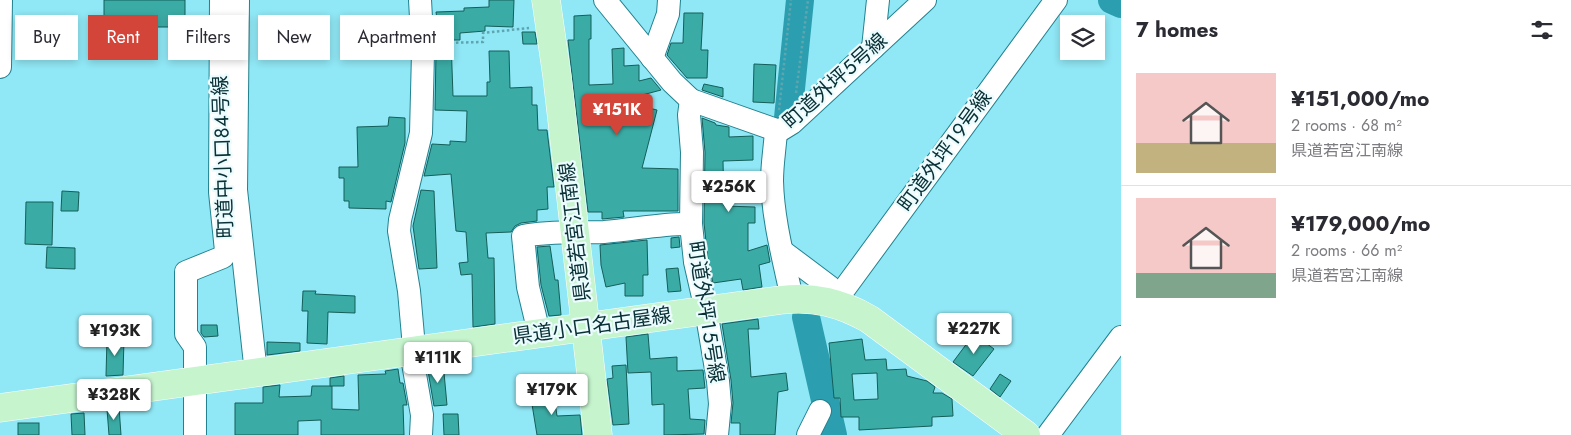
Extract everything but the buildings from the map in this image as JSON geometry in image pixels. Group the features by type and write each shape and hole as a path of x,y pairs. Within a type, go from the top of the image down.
{"main road":[{"name":"県道若宮江南線","path":"548,13 598,435"},
{"name":"県道小口名古屋線","path":"0,408 798,298 835,304 869,319 1026,435"}],"street":[{"path":"0,67 1,0"},
{"name":"町道中小口８４号線","path":"194,435 202,380 195,347 186,334 186,272 222,256 226,251 220,192 221,0"},
{"path":"238,0 236,190 256,373"},
{"path":"420,0 421,15"},
{"name":"町道外坪５号線","path":"605,0 672,82 691,100 787,125 925,0"},
{"path":"652,58 668,14 669,0"},
{"path":"873,48 878,0"},
{"name":"町道外坪１９号線","path":"835,304 844,288 1056,0"},
{"path":"421,435 422,415 413,363 409,291 399,231 421,133 422,60"},
{"name":"町道外坪１５号線","path":"691,100 692,224 695,262 706,310 720,404 717,435"},
{"path":"787,125 772,179 776,224 789,256 798,298"},
{"path":"539,333 528,287 523,236 542,233 605,232 692,224"},
{"path":"789,256 830,287 835,304"},
{"path":"1048,435 1121,337"},
{"path":"202,380 207,435"},
{"path":"808,435 820,411"}],"path":[{"path":"780,96 791,0"},
{"path":"787,125 796,102 808,0"},
{"path":"454,43 483,42 483,33 548,13"}],"waterway":[{"path":"788,118 800,0"},
{"path":"1112,0 1121,4"},
{"path":"806,317 833,435"}]}
